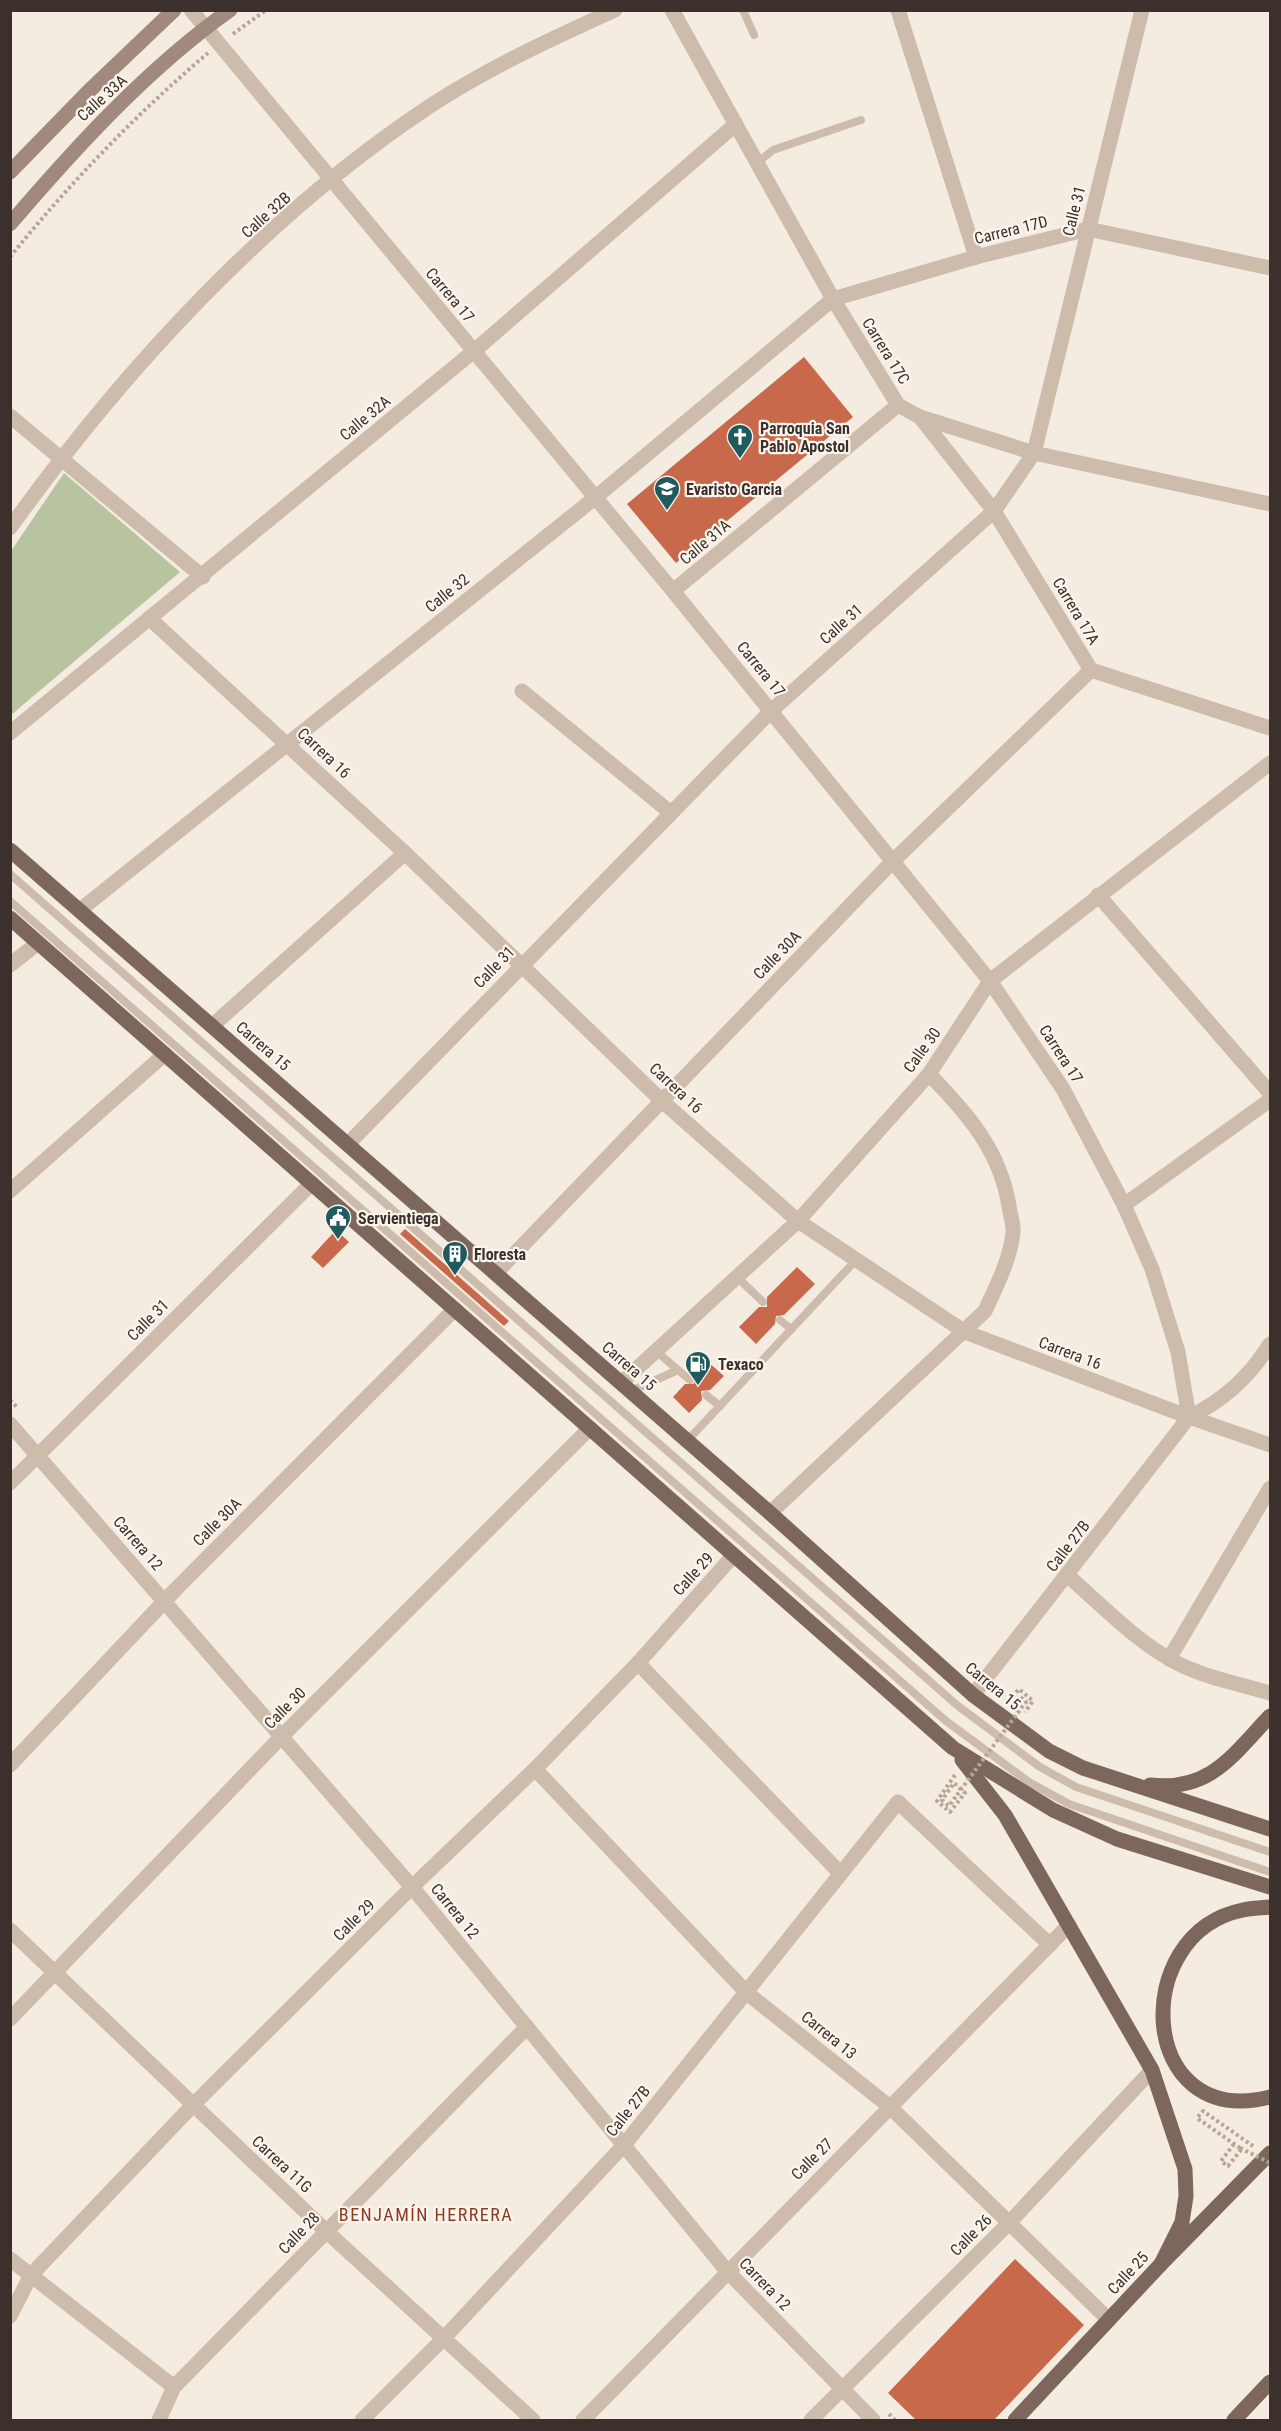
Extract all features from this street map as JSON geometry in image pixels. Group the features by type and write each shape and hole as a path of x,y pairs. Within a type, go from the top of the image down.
{"main road":[{"name":"Calle 33A","path":"10,172 89,91 174,10"},
{"name":"Calle 33A","path":"10,224 81,142 205,28 230,10"},
{"name":"Carrera 15","path":"10,850 688,1440 973,1695 1049,1751 1083,1768 1119,1782 1270,1829"},
{"path":"10,918 953,1748 1053,1810 1117,1839 1270,1887"},
{"path":"1119,1782 1175,1786 1205,1778 1218,1770 1270,1716"},
{"path":"953,1748 1005,1815 1152,2070 1185,2169 1186,2196 1182,2222 1161,2264"},
{"path":"1270,1907 1242,1910 1230,1914 1202,1930 1192,1940 1175,1963 1168,1978 1162,2017 1164,2038 1171,2058 1187,2080 1199,2088 1230,2101 1254,2101 1270,2097"},
{"name":"Calle 25","path":"1015,2421 1161,2264 1270,2153"},
{"path":"1234,2421 1270,2382"}],"street":[{"name":"Carrera 17","path":"191,10 674,591 990,981 1063,1089 1124,1205 1152,1269 1175,1342 1189,1417"},
{"name":"Calle 32B","path":"10,528 61,458 201,298 331,181 429,107 474,79 538,45 615,10"},
{"name":"Carrera 17C","path":"672,10 833,299 898,405 920,417 1034,453 1270,504"},
{"path":"898,10 976,257"},
{"name":"Calle 31","path":"348,1144 771,711 994,511 1034,453 1143,10"},
{"name":"Calle 32A","path":"10,733 149,618 203,577 474,351 736,124"},
{"name":"Carrera 17D","path":"833,299 976,257 1088,229 1270,268"},
{"name":"Calle 32","path":"80,910 596,497 833,299"},
{"name":"Calle 31A","path":"674,591 898,405"},
{"path":"10,416 203,577"},
{"name":"Carrera 17A","path":"920,417 994,511 1091,670 1270,728"},
{"name":"Carrera 16","path":"149,618 405,853 662,1101 798,1221 965,1332 1189,1417 1270,1445"},
{"name":"Calle 30A","path":"496,1273 892,862 1091,670"},
{"path":"522,691 671,813"},
{"name":"Calle 30","path":"626,1387 656,1351 798,1221 929,1074 990,981 1270,763"},
{"path":"212,1026 405,853"},
{"path":"1098,895 1270,1094"},
{"path":"10,965 38,943"},
{"path":"10,1191 165,1054"},
{"path":"770,1513 965,1332 985,1311 1001,1276 1013,1232 1005,1179 983,1137 957,1102 929,1074"},
{"path":"1124,1205 1270,1100"},
{"name":"Calle 31","path":"10,1483 312,1183"},
{"name":"Calle 30A","path":"10,1765 165,1600 455,1309"},
{"path":"1189,1417 1214,1405 1257,1364 1270,1344"},
{"name":"Calle 27B","path":"973,1695 1068,1576 1189,1417"},
{"name":"Carrera 12","path":"10,1424 412,1887 727,2271 873,2421"},
{"name":"Calle 30","path":"10,2019 280,1737 590,1428"},
{"path":"1169,1659 1270,1488"},
{"name":"Calle 29","path":"10,2316 31,2275 193,2105 412,1887 535,1769 638,1663 733,1556"},
{"path":"1068,1576 1140,1639 1169,1659 1196,1671 1270,1693"},
{"path":"638,1663 840,1873"},
{"name":"Carrera 13","path":"535,1769 747,1993 890,2107 1110,2320"},
{"name":"Calle 27B","path":"362,2421 444,2338 624,2145 898,1802 1050,1945"},
{"name":"Calle 27","path":"583,2421 727,2271 1069,1925"},
{"name":"Carrera 11G","path":"10,1930 326,2231 533,2421"},
{"name":"Calle 28","path":"159,2421 174,2387 527,2027"},
{"name":"Calle 26","path":"811,2421 1009,2223 1152,2070"},
{"path":"10,2259 174,2387"}],"lane":[{"path":"743,10 754,35"},
{"path":"757,163 773,150 861,120"},
{"path":"10,874 958,1706 1040,1767 1076,1787 1270,1852"},
{"path":"10,901 946,1721 1029,1782 1069,1804 1270,1872"},
{"path":"688,1440 856,1260"},
{"path":"737,1277 763,1302"},
{"path":"780,1320 791,1329"},
{"path":"656,1351 690,1380"},
{"path":"626,1387 678,1370"},
{"path":"706,1395 720,1406"}],"path":[{"path":"10,257 96,158 162,92 218,44 266,10"},
{"path":"951,1780 937,1801 950,1812 965,1793 954,1783 942,1800 949,1806 957,1795 1022,1707 1026,1702 1019,1696 1012,1705 1023,1715 1033,1701 1019,1689 1010,1701"},
{"path":"1250,2144 1203,2111 1197,2118 1240,2149 1270,2163"},
{"path":"1234,2144 1221,2161 1228,2166 1240,2149"}],"green space":[{"path":"64,473 180,572 11,715 11,551"}],"building":[{"name":"Parroquia San Pablo Apostol","path":"804,357 853,417 676,563 627,504"},
{"path":"405,1229 509,1321 504,1326 400,1234"},
{"path":"336,1230 349,1242 323,1268 311,1257"},
{"path":"797,1267 815,1284 784,1315 776,1316 775,1324 756,1344 739,1327 759,1307 767,1307 767,1297"},
{"path":"707,1361 724,1376 710,1390 701,1391 702,1400 689,1413 673,1397 685,1384 694,1384 694,1375"},
{"path":"1015,2259 1084,2325 993,2421 917,2421 888,2393"}],"place":[{"name":"Parroquia San Pablo Apostol","path":"740,460"},
{"name":"Evaristo Garcia","path":"667,512"},
{"name":"Servientiega","path":"338,1241"},
{"name":"Floresta","path":"455,1277"},
{"name":"Texaco","path":"698,1387"}],"district":[{"name":"BENJAMÍN HERRERA","path":"426,2214"}]}
